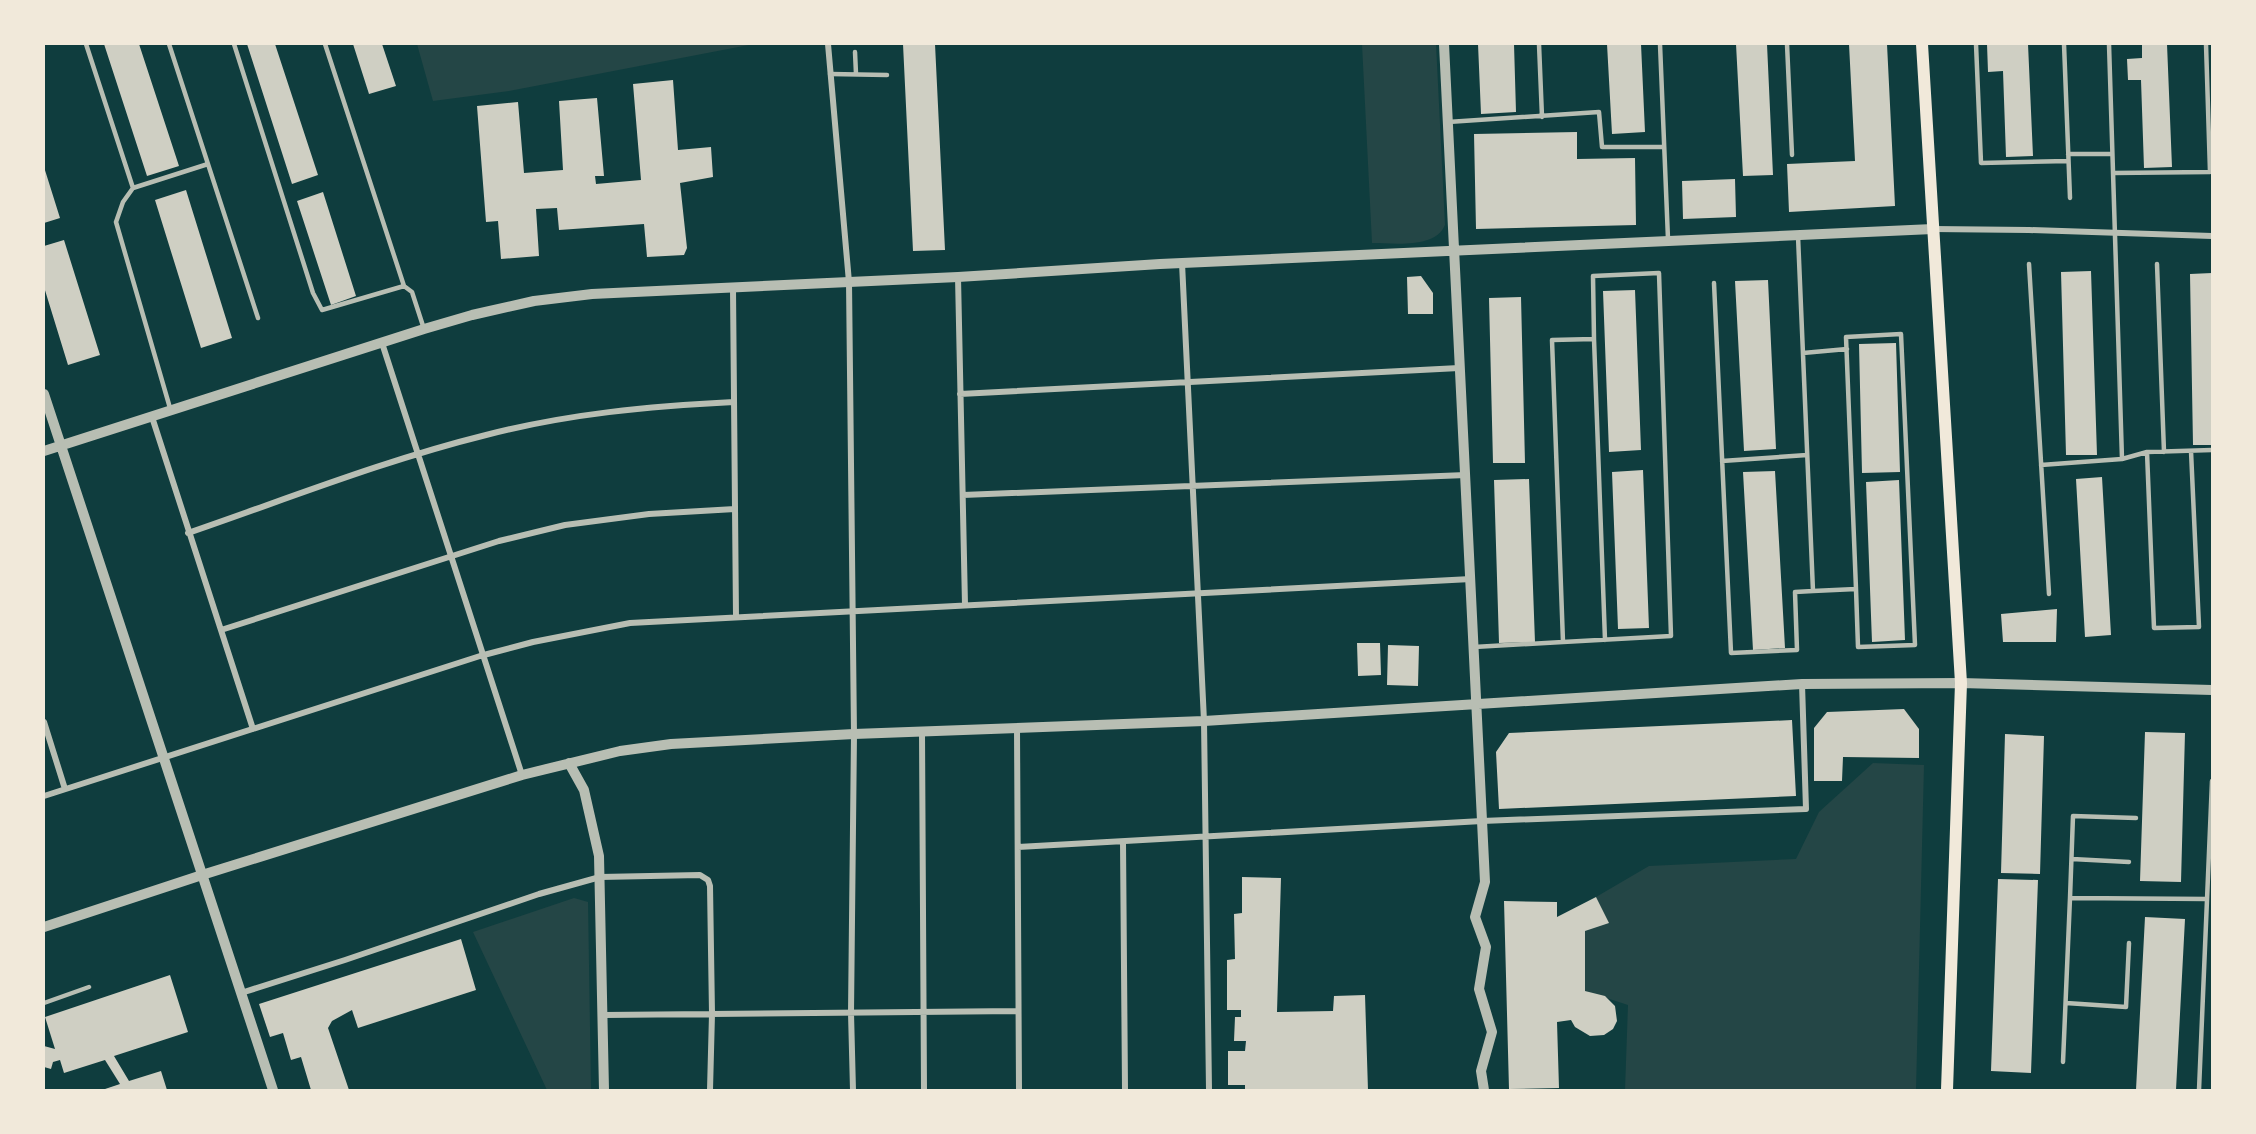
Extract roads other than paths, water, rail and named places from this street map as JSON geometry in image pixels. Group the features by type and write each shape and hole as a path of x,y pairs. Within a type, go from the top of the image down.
{"main road":[{"path":"1922,44 1961,683 1947,1090"}],"street":[{"path":"828,44 849,282 854,734 851,1013 853,1090"},
{"path":"1444,44 1485,882 1475,917 1486,947 1479,989 1492,1032 1481,1071 1484,1090"},
{"path":"44,451 472,315 534,301 592,294 733,289 1182,263 1933,229 2212,236"},
{"path":"1182,263 1204,721 1209,1090"},
{"path":"958,277 965,605"},
{"path":"733,289 736,617"},
{"path":"382,343 522,775"},
{"path":"960,394 1460,368"},
{"path":"44,394 273,1090"},
{"path":"188,533 418,454 488,434 575,417 652,406 734,402"},
{"path":"152,417 253,729"},
{"path":"963,495 1466,476"},
{"path":"221,630 499,541 565,525 649,514 735,509"},
{"path":"44,796 483,655 533,642 630,623 1471,579"},
{"path":"44,927 522,775 620,751 671,744 854,734 1204,721 1802,684 1961,683 2212,690"},
{"path":"1018,847 1482,821 1806,809 1802,684"},
{"path":"44,722 65,789"},
{"path":"1017,728 1019,1090"},
{"path":"922,732 924,1090"},
{"path":"569,763 584,790 599,856 604,1090"},
{"path":"1123,842 1125,1090"},
{"path":"241,993 539,894 600,877 700,875 708,880 710,886 712,1014 710,1090"},
{"path":"604,1015 1018,1011"}],"lane":[{"path":"86,44 133,188"},
{"path":"169,44 258,318"},
{"path":"234,44 313,293 322,310 404,286"},
{"path":"325,44 404,286 412,292 424,329"},
{"path":"1539,44 1542,117"},
{"path":"1660,44 1668,242"},
{"path":"1787,44 1792,155"},
{"path":"1977,44 1981,163 2068,161"},
{"path":"2064,44 2070,198"},
{"path":"2109,44 2122,459"},
{"path":"2113,173 2210,172 2206,44"},
{"path":"855,52 856,74"},
{"path":"831,74 887,75"},
{"path":"1448,122 1599,112 1602,147 1664,147"},
{"path":"2068,154 2112,154"},
{"path":"171,411 116,222 123,201 133,188 208,164"},
{"path":"1798,236 1813,591"},
{"path":"2029,264 2049,594"},
{"path":"2157,264 2164,452"},
{"path":"1474,647 1605,640 1671,636 1659,273 1593,276 1605,640"},
{"path":"1714,283 1731,653 1797,650 1795,592 1856,589"},
{"path":"1901,334 1916,645 1858,647 1856,589 1846,337 1901,334"},
{"path":"1563,642 1552,340 1594,339"},
{"path":"1803,353 1847,349"},
{"path":"2041,465 2122,459 2147,452 2212,450"},
{"path":"2147,452 2154,628 2176,628 2199,627 2191,451"},
{"path":"1722,461 1807,455"},
{"path":"2199,1090 2212,781"},
{"path":"2063,1062 2073,816 2136,818"},
{"path":"2072,860 2129,862"},
{"path":"2070,897 2207,899"},
{"path":"2066,1003 2126,1007 2129,943"},
{"path":"44,1003 89,987"}]}
